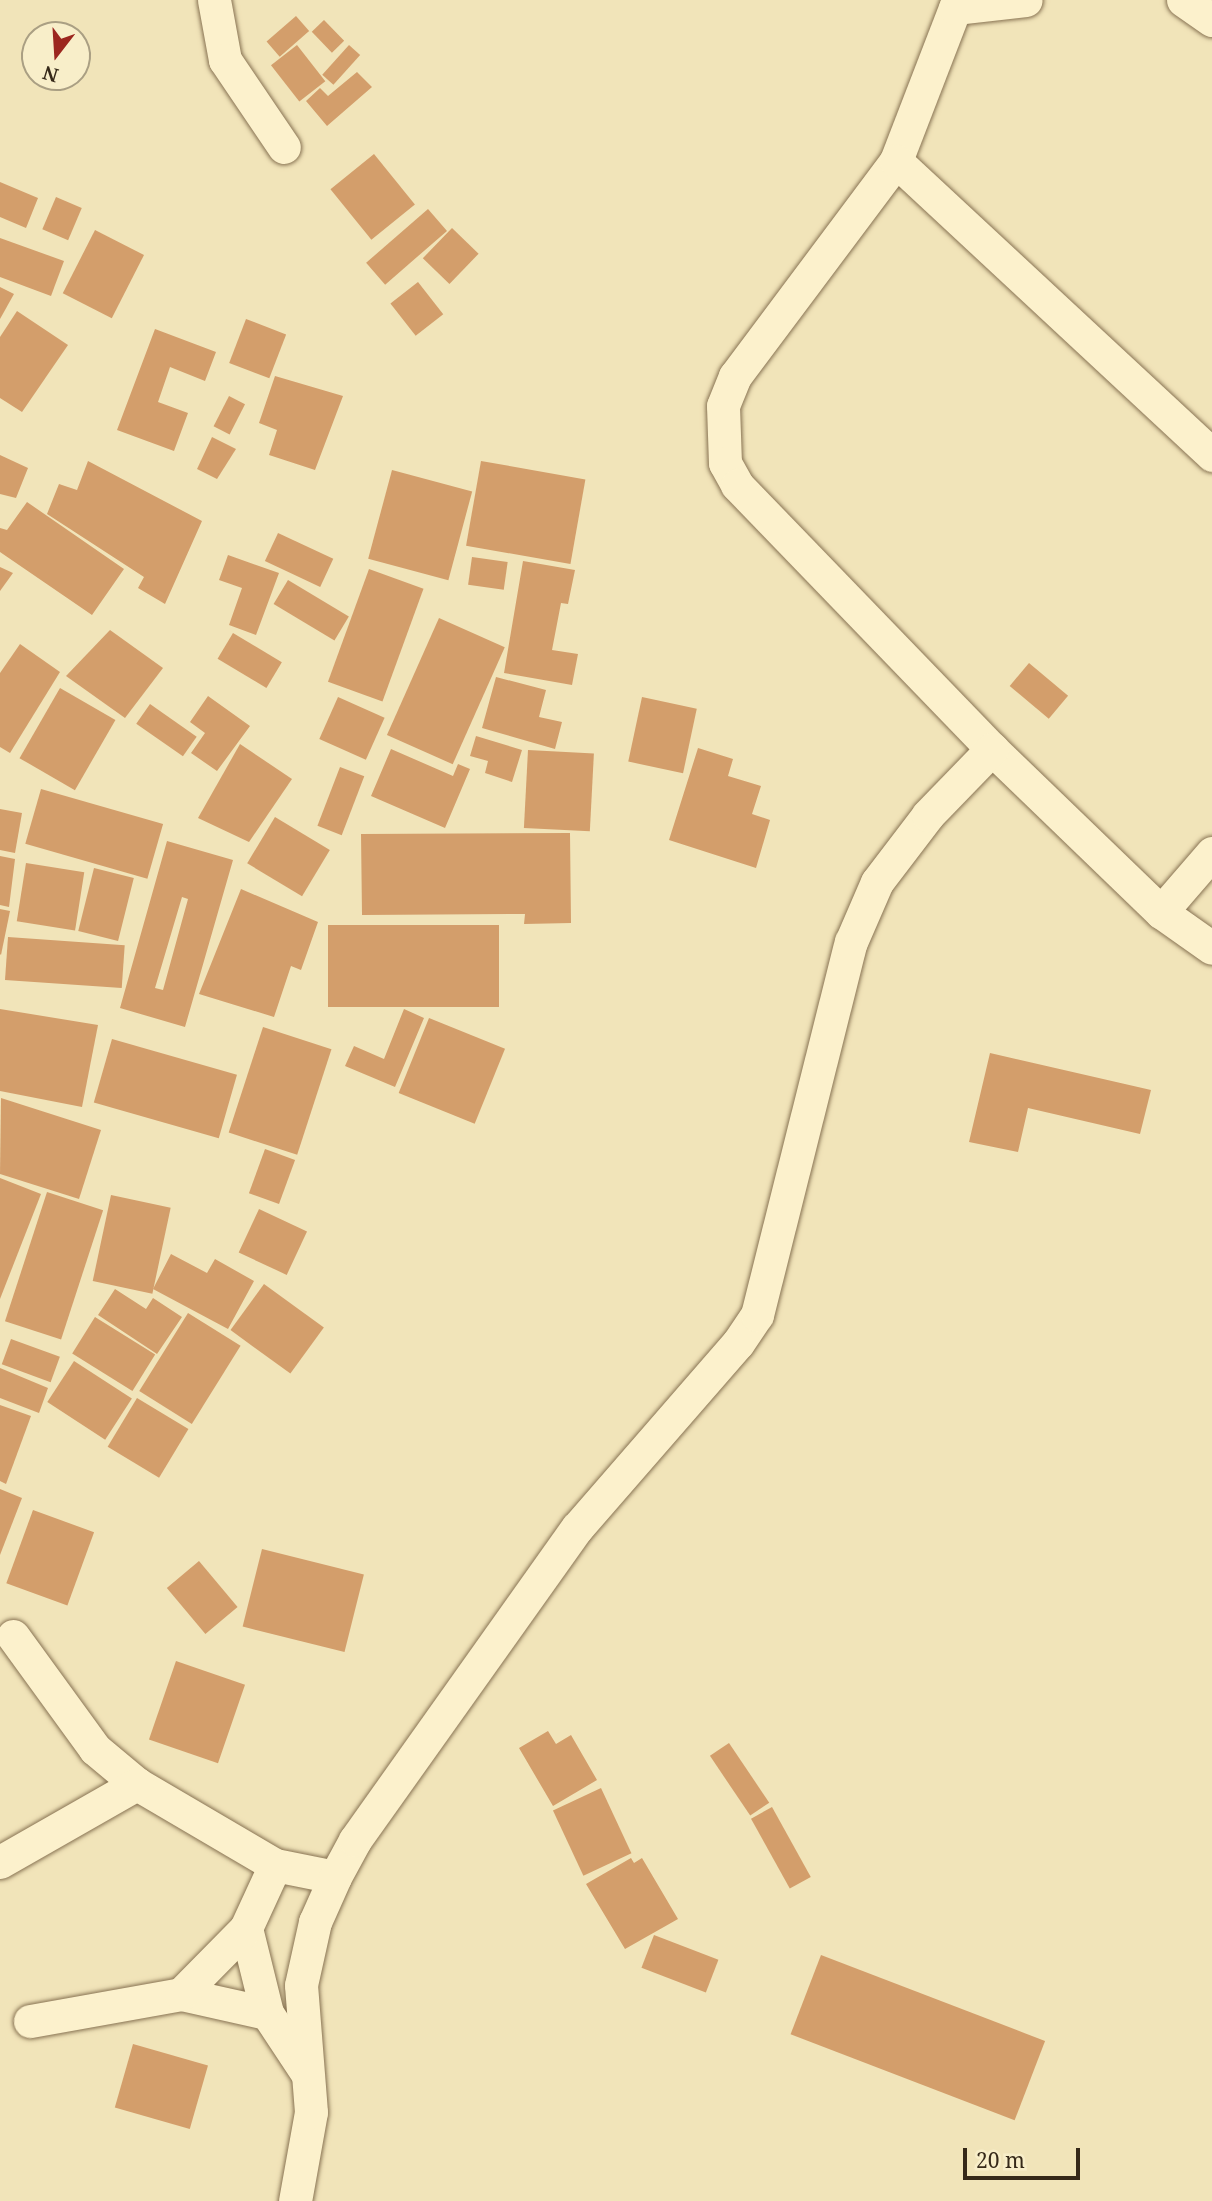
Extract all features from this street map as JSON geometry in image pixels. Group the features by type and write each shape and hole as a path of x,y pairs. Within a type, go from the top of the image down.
{"street":[{"path":"214,0 225,60 284,147"},
{"path":"1026,0 956,4 896,161 735,376 723,406 725,463 737,485 992,749 1161,912 1212,948"},
{"path":"1183,0 1212,20"},
{"path":"896,161 1212,455"},
{"path":"295,2201 308,2143 301,1984 306,1953 335,1877 355,1840 577,1528 738,1343 757,1315 851,942 877,882 928,815 992,749"},
{"path":"1161,912 1212,853"},
{"path":"13,1636 95,1749 137,1784 275,1865 335,1877"},
{"path":"0,1861 137,1784"},
{"path":"181,1994 246,1928 275,1865"},
{"path":"246,1928 267,2013 307,2074"},
{"path":"30,2021 181,1994 267,2013"}],"building":[{"path":"296,16 309,31 280,57 267,42"},
{"path":"324,20 344,41 332,53 312,32"},
{"path":"297,45 325,81 299,102 271,65"},
{"path":"349,45 360,55 333,85 322,75"},
{"path":"357,72 372,87 327,126 306,101 320,88 328,96"},
{"path":"374,154 415,205 371,240 330,189"},
{"path":"0,182 38,198 26,228 0,217"},
{"path":"56,197 82,208 68,240 42,229"},
{"path":"428,209 447,231 385,285 366,263"},
{"path":"452,228 479,254 449,284 423,258"},
{"path":"95,230 144,255 112,318 63,293"},
{"path":"0,238 64,261 51,296 0,277"},
{"path":"418,282 443,314 416,336 390,304"},
{"path":"0,287 14,294 0,319"},
{"path":"17,311 68,345 22,412 0,398 0,337"},
{"path":"246,319 286,334 269,378 229,363"},
{"path":"155,329 216,352 205,381 170,367 158,402 188,413 174,451 117,430"},
{"path":"275,376 343,396 315,470 269,455 277,430 259,423"},
{"path":"229,396 245,404 230,434 214,426"},
{"path":"212,437 236,449 217,479 197,469"},
{"path":"0,455 28,468 16,498 0,494"},
{"path":"88,461 202,521 165,604 138,588 144,577 47,514 59,484 77,490"},
{"path":"481,461 585,479 570,564 466,546"},
{"path":"392,470 472,491 448,580 368,559"},
{"path":"27,502 124,569 92,615 0,552 0,528 7,530"},
{"path":"278,533 333,559 320,587 265,561"},
{"path":"228,555 279,573 256,635 229,625 242,588 219,580"},
{"path":"472,557 508,562 504,590 468,585"},
{"path":"523,561 575,570 568,604 561,603 552,650 578,654 572,685 504,673"},
{"path":"0,567 13,573 0,591"},
{"path":"369,569 424,589 382,702 328,682"},
{"path":"288,580 349,617 334,641 274,604"},
{"path":"439,618 505,647 453,764 387,735"},
{"path":"110,630 163,668 125,718 66,676"},
{"path":"233,633 282,662 266,688 218,659"},
{"path":"20,644 60,672 10,753 0,747 0,673"},
{"path":"1029,663 1068,696 1049,719 1010,686"},
{"path":"496,677 546,690 539,717 562,722 555,749 482,728"},
{"path":"60,688 115,720 75,790 20,758"},
{"path":"208,696 250,726 217,771 191,753 205,733 190,722"},
{"path":"338,697 385,718 366,760 319,739"},
{"path":"642,697 697,709 683,773 628,762"},
{"path":"150,704 197,737 183,756 136,724"},
{"path":"476,736 522,750 512,782 485,773 488,761 470,756"},
{"path":"240,744 292,779 249,842 198,818"},
{"path":"698,748 733,759 728,776 761,786 752,814 770,820 756,868 669,840"},
{"path":"391,749 453,776 458,764 470,769 445,828 371,796"},
{"path":"528,750 594,753 590,831 524,828"},
{"path":"340,767 364,776 342,835 317,826"},
{"path":"41,789 163,824 147,879 25,844"},
{"path":"0,809 22,813 15,853 0,850"},
{"path":"275,817 330,850 302,896 247,863"},
{"path":"570,833 571,923 524,924 525,914 362,915 361,834"},
{"path":"167,841 233,860 185,1027 120,1008","holes":["182,897 188,899 163,990 155,988"]},
{"path":"0,856 15,859 9,907 0,905"},
{"path":"26,863 84,872 75,931 17,921"},
{"path":"94,868 134,878 118,941 78,931"},
{"path":"241,889 318,922 301,970 291,966 274,1017 199,994"},
{"path":"0,909 10,911 1,955 0,954"},
{"path":"328,925 499,925 499,1007 328,1007"},
{"path":"8,937 125,945 122,988 5,980"},
{"path":"0,1009 98,1025 82,1107 0,1091"},
{"path":"404,1009 424,1018 395,1087 345,1066 354,1046 384,1059"},
{"path":"429,1018 505,1049 475,1124 399,1093"},
{"path":"263,1027 331,1049 297,1155 229,1133"},
{"path":"112,1039 237,1075 219,1138 94,1102"},
{"path":"990,1053 1151,1090 1140,1134 1028,1108 1018,1152 969,1142"},
{"path":"1,1098 101,1130 79,1199 0,1174"},
{"path":"265,1149 295,1160 279,1204 249,1193"},
{"path":"0,1178 41,1194 0,1299"},
{"path":"47,1192 103,1210 61,1340 5,1321"},
{"path":"111,1195 171,1208 152,1294 93,1281"},
{"path":"259,1209 307,1231 287,1275 239,1253"},
{"path":"171,1254 207,1273 215,1259 254,1281 228,1329 153,1289"},
{"path":"264,1284 324,1327 290,1374 230,1330"},
{"path":"115,1289 146,1309 153,1298 182,1317 157,1354 98,1315"},
{"path":"188,1313 241,1346 192,1424 139,1391"},
{"path":"95,1317 155,1355 132,1391 72,1353"},
{"path":"11,1339 60,1357 51,1382 2,1364"},
{"path":"74,1361 132,1399 105,1440 47,1402"},
{"path":"0,1368 48,1388 39,1413 0,1398"},
{"path":"137,1398 188,1429 159,1478 108,1447"},
{"path":"0,1405 31,1416 6,1484 0,1481"},
{"path":"0,1489 22,1498 0,1555"},
{"path":"33,1510 94,1532 67,1606 6,1583"},
{"path":"262,1549 364,1574 345,1652 243,1627"},
{"path":"199,1561 238,1607 205,1634 167,1588"},
{"path":"176,1661 245,1685 218,1763 149,1739"},
{"path":"548,1731 556,1744 571,1735 597,1780 553,1806 519,1748"},
{"path":"729,1743 769,1803 750,1816 710,1756"},
{"path":"601,1788 631,1853 583,1876 553,1810"},
{"path":"772,1807 811,1877 790,1889 751,1819"},
{"path":"631,1858 634,1863 642,1858 678,1919 625,1949 586,1884"},
{"path":"654,1935 718,1960 706,1992 641,1968"},
{"path":"821,1955 1045,2041 1015,2120 791,2034"},
{"path":"133,2044 208,2065 190,2129 115,2107"}]}
